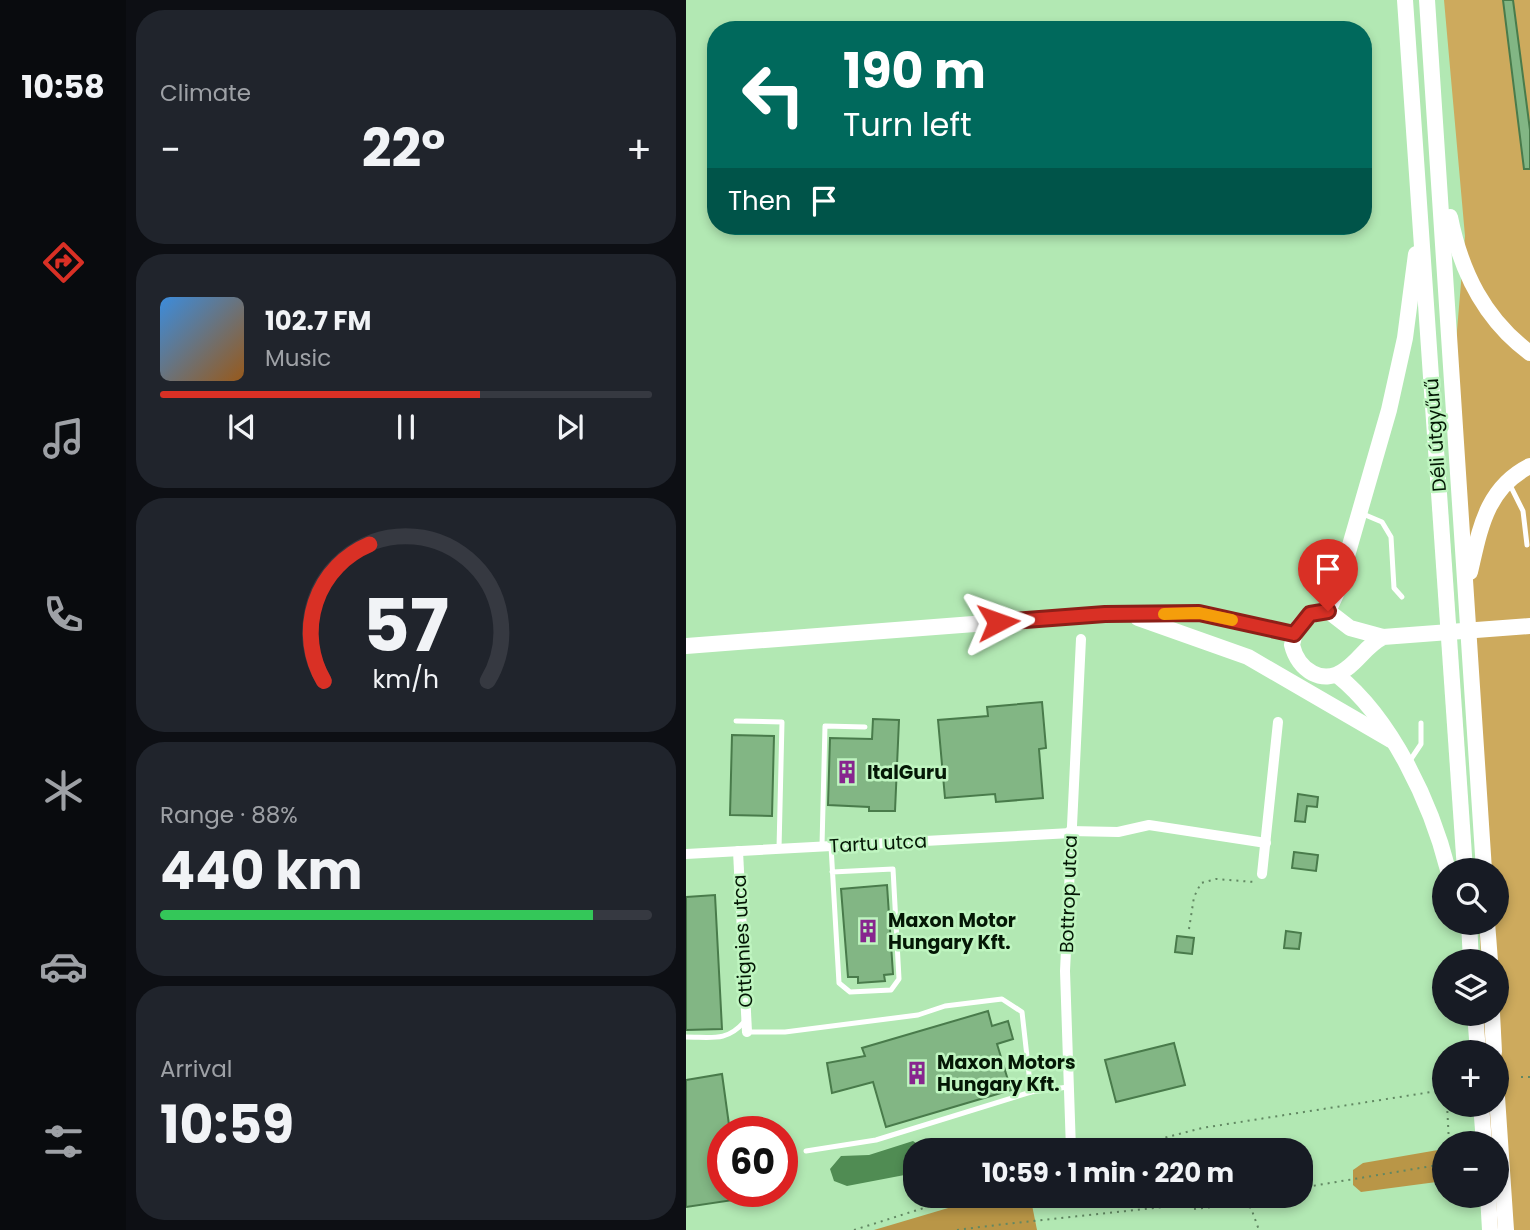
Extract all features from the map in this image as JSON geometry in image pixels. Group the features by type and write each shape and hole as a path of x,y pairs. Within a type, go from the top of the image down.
{"main road":[{"name":"Déli útgyűrű","path":"1405,0 1464,858"},
{"name":"Déli útgyűrű","path":"1427,0 1483,858"},
{"path":"1438,174 1457,249 1476,294 1497,323 1530,353"},
{"path":"1328,611 1336,594 1360,513 1405,338 1421,218"},
{"path":"1467,606 1476,538 1485,509 1507,480 1530,466"},
{"path":"1383,637 1363,649 1349,668 1338,675 1324,676 1305,670 1294,653 1294,634 1310,614 1328,611 1350,628 1383,637 1530,626"},
{"path":"686,646 1129,614 1199,613 1294,634"},
{"path":"1129,614 1248,657 1391,740"},
{"path":"1338,675 1355,689 1406,765 1429,808 1444,858"},
{"path":"1498,1117 1506,1230"},
{"path":"1489,1208 1490,1230"}],"street":[{"name":"Bottrop utca","path":"1070,1138 1065,971 1081,639"},
{"path":"1262,874 1278,722"},
{"name":"Tartu utca","path":"686,854 1070,832 1118,832 1149,825 1266,843"},
{"name":"Ottignies utca","path":"738,851 747,1032"}],"lane":[{"path":"1507,480 1523,511 1527,545"},
{"path":"1360,513 1382,522 1391,537 1394,588 1402,597"},
{"path":"736,721 782,722 779,849"},
{"path":"1406,765 1421,744 1421,723"},
{"path":"832,872 893,869 900,979 891,990 850,992 839,983 832,872 826,846 825,726 865,727"},
{"path":"747,1032 785,1032 918,1016 945,1006 1002,999 1023,1012 1031,1092"},
{"path":"686,1037 733,1035 746,1019"},
{"path":"806,1151 876,1140 1031,1092 1068,1087"}],"path":[{"path":"1189,929 1194,897 1201,883 1216,879 1253,883 1262,874"},
{"path":"1521,1077 1530,1077"},
{"path":"1164,1138 1202,1128 1432,1092"},
{"path":"1313,1186 1432,1168"},
{"path":"1194,1209 1243,1204 1251,1208 1259,1230"},
{"path":"855,1230 924,1208"},
{"path":"957,1230 1068,1215 1172,1208"}],"shaded area":[{"path":"1444,0 1530,0 1530,1230 1494,1230 1495,1208 1509,1208 1509,1131 1488,1131 1487,1117 1509,1117 1509,1040 1484,1040 1483,1026 1509,1026 1509,949 1480,949 1480,935 1509,935 1509,858 1476,858 1455,354 1465,236"},
{"path":"903,1144 903,1175 847,1186 834,1181 830,1169 841,1156 869,1155"},
{"path":"1432,1151 1432,1183 1361,1192 1353,1185 1353,1170 1363,1163"},
{"path":"948,1208 1033,1208 1037,1230 874,1230"}],"building":[{"path":"1503,0 1513,0 1530,130 1530,169 1524,169"},
{"path":"1042,702 1046,748 1039,749 1043,798 996,802 995,794 945,798 938,720 988,716 987,707"},
{"path":"873,719 899,720 895,811 869,811 869,807 828,805 830,738 872,739"},
{"path":"732,735 774,736 772,816 730,815"},
{"path":"1298,794 1318,797 1317,807 1307,806 1305,822 1295,821"},
{"path":"1294,852 1318,855 1316,871 1292,868"},
{"name":"Maxon Motor Hungary Kft.","path":"887,885 893,974 884,975 885,981 858,983 858,977 848,977 841,889"},
{"path":"715,895 722,1029 686,1030 686,897"},
{"path":"1286,931 1301,933 1299,949 1284,948"},
{"path":"1177,936 1194,938 1192,954 1175,952"},
{"name":"Maxon Motors Hungary Kft.","path":"988,1011 992,1026 1008,1021 1013,1039 997,1044 1011,1090 886,1127 873,1082 832,1093 827,1063 865,1056 862,1048"},
{"path":"1174,1043 1185,1085 1116,1102 1105,1060"},
{"path":"722,1074 728,1116 707,1116 707,1204 686,1207 686,1080"}],"slow traffic":[{"path":"1164,614 1199,613 1232,620"}],"place":[{"name":"ItalGuru","path":"847,772"},
{"name":"Maxon Motor Hungary Kft.","path":"868,931"},
{"name":"Maxon Motors Hungary Kft.","path":"917,1073"}],"route":[{"path":"998,622 1105,614 1199,613 1294,634 1303,619 1310,614 1328,611"}]}
